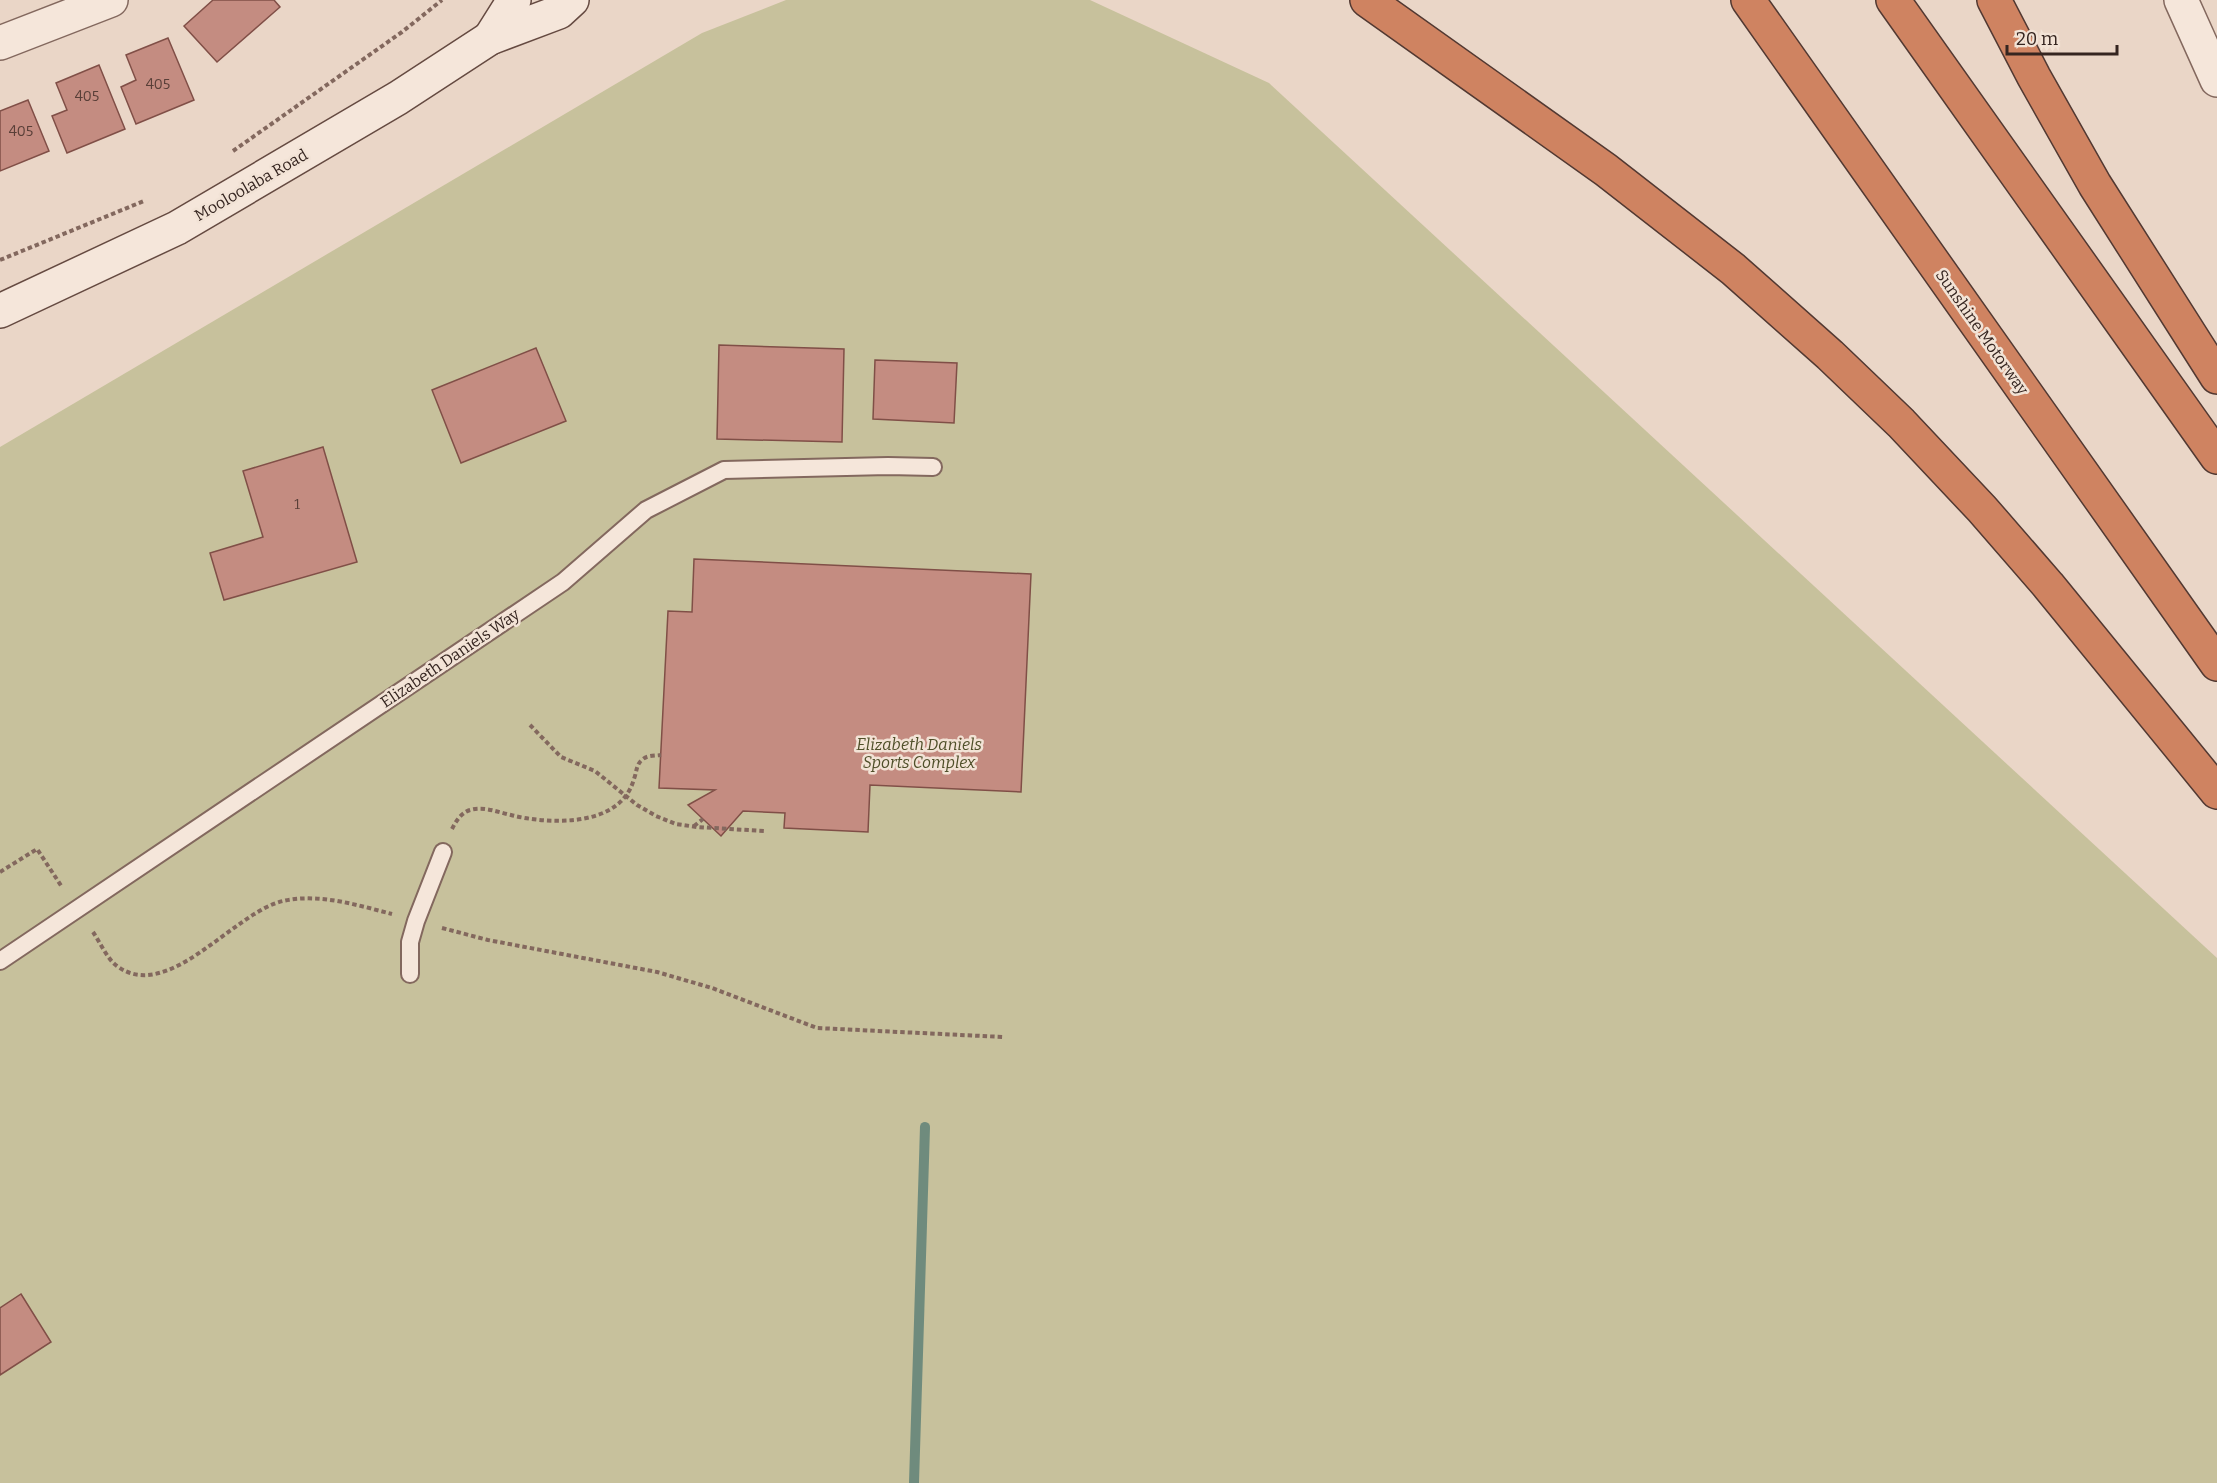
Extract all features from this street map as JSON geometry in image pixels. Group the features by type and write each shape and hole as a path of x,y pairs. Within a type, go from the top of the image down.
{"highway":[{"path":"1367,0 1606,170 1734,269 1830,355 1901,423 1982,509 2048,585 2217,792"},
{"name":"Sunshine Motorway","path":"1748,0 2217,664"},
{"path":"1893,0 2217,457"},
{"path":"1994,0 2095,185 2217,377"}],"main road":[{"path":"0,42 111,0"},
{"name":"Mooloolaba Road","path":"490,38 514,0"},
{"name":"Mooloolaba Road","path":"0,311 177,228 398,99 490,38 559,12 572,0"},
{"path":"2181,0 2217,80"}],"lane":[{"name":"Elizabeth Daniels Way","path":"0,961 563,582 645,510 724,470 933,467"},
{"path":"410,974 410,942 443,852"}],"path":[{"path":"232,152 402,32 442,0"},
{"path":"0,260 152,198"},
{"path":"530,724 561,757 595,771 656,816 676,824 764,831"},
{"path":"449,836 457,820 471,810 493,810 512,816 552,820 576,820 611,810 621,804 632,787 641,760 647,756 661,755"},
{"path":"694,826 704,819"},
{"path":"0,872 36,849 63,888"},
{"path":"93,932 115,965 125,971 140,975 154,975 183,963 264,908 283,901 305,899 353,903 488,940 657,972 712,987 817,1028 1003,1037"}],"green space":[{"name":"Elizabeth Daniels Sports Complex","path":"786,0 1090,0 1269,83 2217,958 2217,1483 0,1483 0,447 702,33"}],"building":[{"path":"213,0 274,0 280,7 217,62 184,26"},
{"path":"168,38 194,100 136,124 121,87 136,80 126,55"},
{"path":"99,65 125,129 67,153 52,116 67,110 56,83"},
{"path":"28,100 49,151 0,171 0,111"},
{"path":"719,345 844,349 842,442 717,439"},
{"path":"536,348 566,421 461,463 432,390"},
{"path":"875,360 957,363 954,423 873,419"},
{"path":"323,447 357,562 224,600 210,553 263,537 243,471"},
{"path":"694,559 1031,574 1021,792 870,785 868,832 784,828 785,813 743,811 721,836 688,805 715,790 659,788 668,611 692,612"},
{"path":"21,1294 51,1342 0,1375 0,1308"}],"waterway":[{"path":"914,1483 925,1127"}]}
